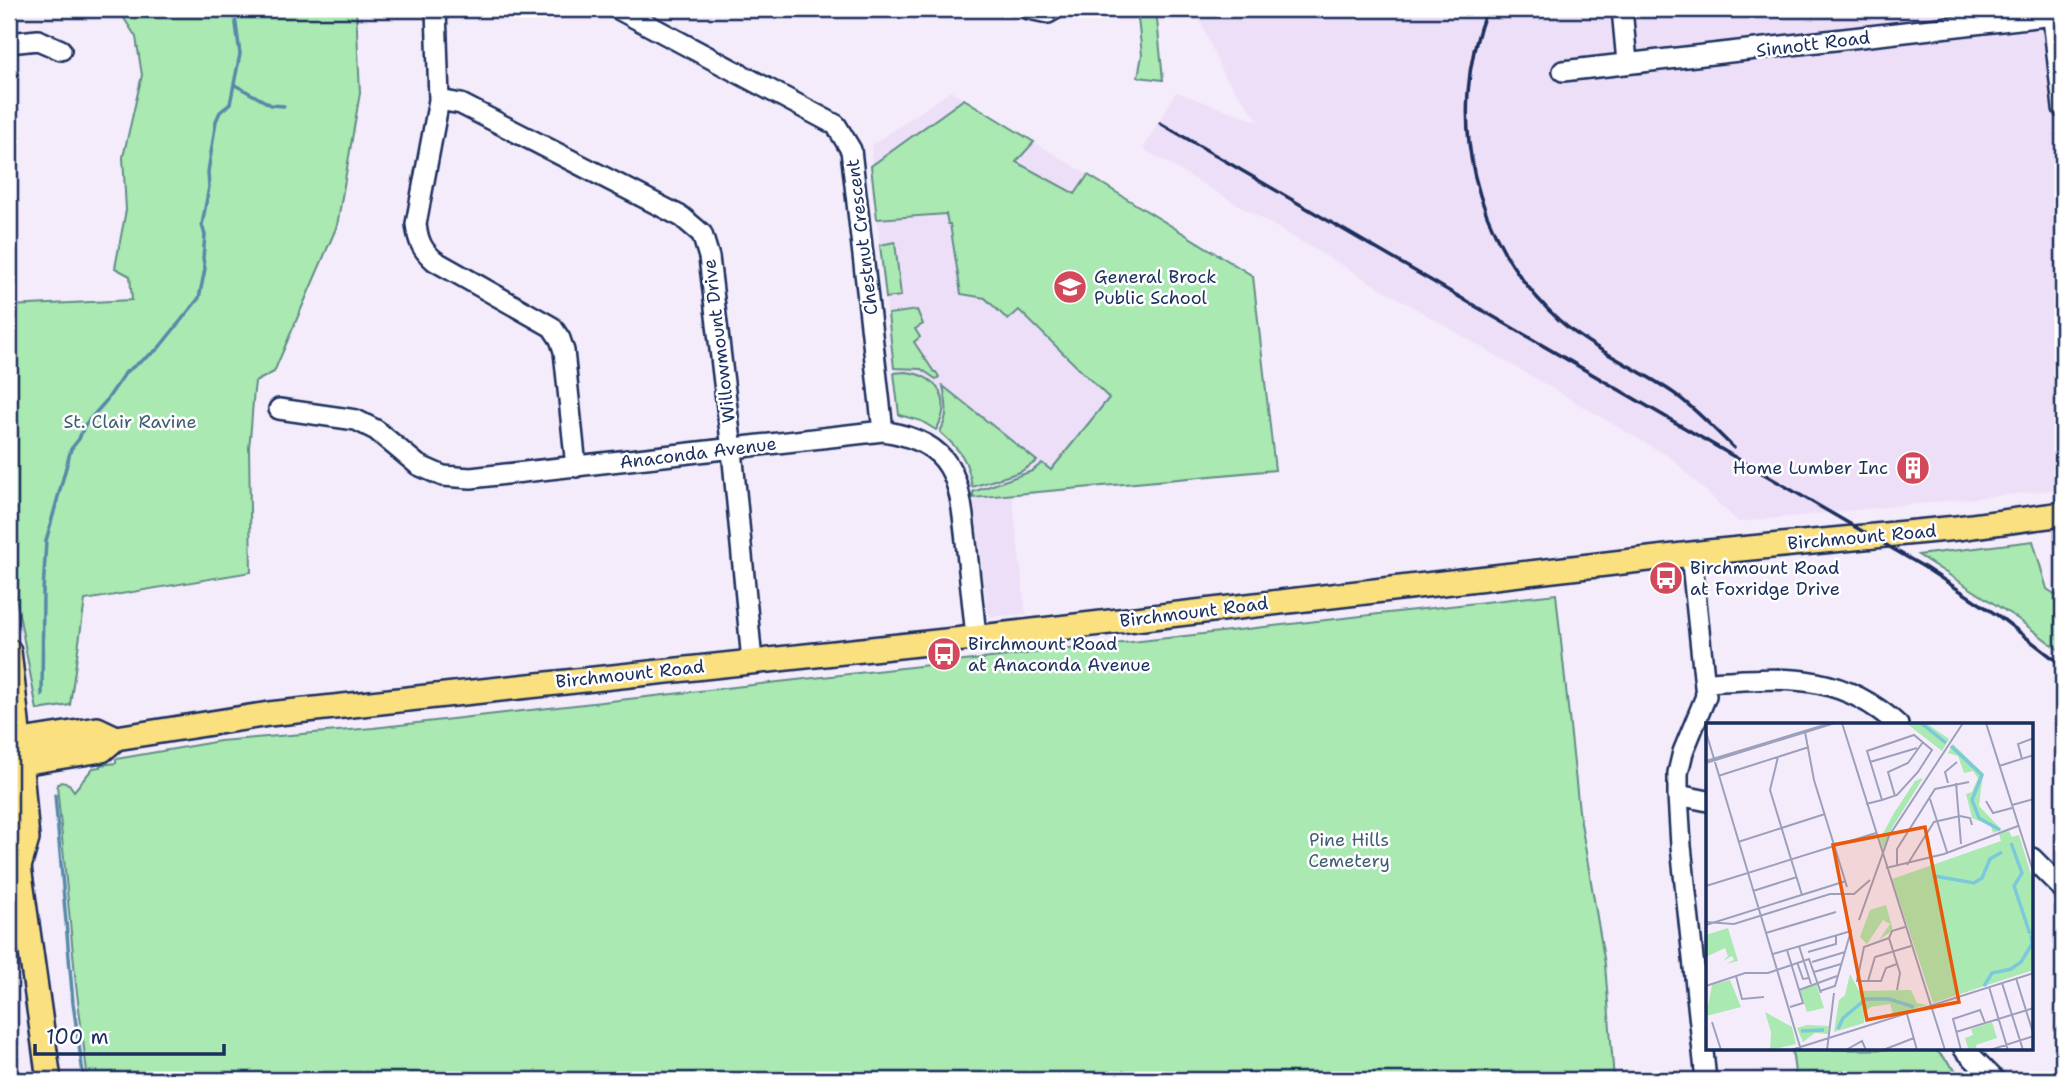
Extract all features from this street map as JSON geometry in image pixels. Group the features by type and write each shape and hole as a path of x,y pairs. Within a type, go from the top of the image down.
{"main road":[{"name":"Birchmount Road","path":"14,753 102,750 116,738 269,714 976,637 1691,554 1957,528 2063,514"},
{"path":"9,651 14,753 27,839 14,860 49,1080"}],"street":[{"path":"436,9 439,100 416,224 418,240 422,250 435,261 552,327 564,351 576,467"},
{"name":"Chestnut Crescent","path":"618,9 836,125 851,150 883,431"},
{"path":"1622,9 1627,62"},
{"path":"2056,13 2063,107"},
{"name":"Sinnott Road","path":"1563,71 1627,62 1762,50 2056,13"},
{"path":"9,43 38,40 61,50"},
{"name":"Willowmount Drive","path":"439,100 461,104 682,217 702,234 709,257 732,450 752,661"},
{"name":"Anaconda Avenue","path":"279,409 356,420 376,430 418,465 443,476 471,478 883,431 911,437 944,459 956,477 963,511 976,637"},
{"path":"1691,554 1706,696 1683,752 1678,773 1678,795 1706,1080"},
{"path":"1706,682 1768,678 1812,681 1864,700 1895,723"},
{"path":"1678,795 1706,801"},
{"path":"2034,860 2063,889"},
{"path":"1965,1050 1995,1080"}],"shaded area":[{"path":"1195,9 2063,9 2063,489 1738,522 1671,458 1143,149 1176,92 1260,122 1223,74"},
{"name":"General Brock Public School","path":"951,91 1253,276 1275,470 1012,496 1026,614 991,617 987,608 970,471 960,451 937,430 921,421 899,415 871,166 872,145"}],"green space":[{"name":"St. Clair Ravine","path":"118,9 356,9 360,93 337,226 274,372 255,382 249,447 251,572 85,600 70,705 37,710 11,571 9,306 132,300 130,276 115,268 126,210 123,157 142,75 136,37"},
{"path":"1137,9 1156,9 1163,80 1138,77 1142,55"},
{"name":"General Brock Public School","path":"964,99 1034,142 1016,162 1075,194 1088,175 1253,276 1275,470 973,498 973,492 1032,471 1042,463 1051,470 1109,398 1019,310 1008,320 985,298 961,294 946,214 877,219 871,166"},
{"path":"895,242 901,296 886,298 880,245"},
{"path":"917,310 923,324 915,329 920,337 914,342 939,377 936,379 921,369 894,368 888,314"},
{"path":"905,372 926,378 939,391 943,399 943,409 936,430 921,421 899,415 894,373"},
{"path":"943,386 1037,461 1020,472 972,487 962,456 940,432 946,409"},
{"path":"2033,541 2047,589 2063,600 2063,653 2018,619 1918,555"},
{"name":"Pine Hills Cemetery","path":"1556,594 1579,811 1605,964 1614,1080 88,1080 57,785 61,782 69,784 74,791 93,768 116,763 116,759 220,741 373,728"},
{"path":"1792,1050 1936,1050 1965,1080 1796,1080"}],"waterway":[{"path":"42,695 46,541 71,449 84,426 126,372 158,349 199,298 205,269 205,235 202,225 216,121 220,112 230,104 240,54 234,9"},
{"path":"235,85 271,105 284,106"},
{"path":"55,795 73,1003 84,1080"},
{"path":"1484,1080 1489,1076"}],"railway":[{"path":"1487,9 1474,50 1468,92 1468,134 1475,175 1487,216 1505,254 1529,289 1559,320 1601,350 1675,394 1734,448"},
{"path":"1160,123 1924,567 2000,617 2063,666"}],"place":[{"name":"General Brock Public School","path":"1070,287"},
{"name":"Home Lumber Inc","path":"1913,468"},
{"name":"Birchmount Road at Foxridge Drive","path":"1666,578"},
{"name":"Birchmount Road at Anaconda Avenue","path":"944,654"}]}
